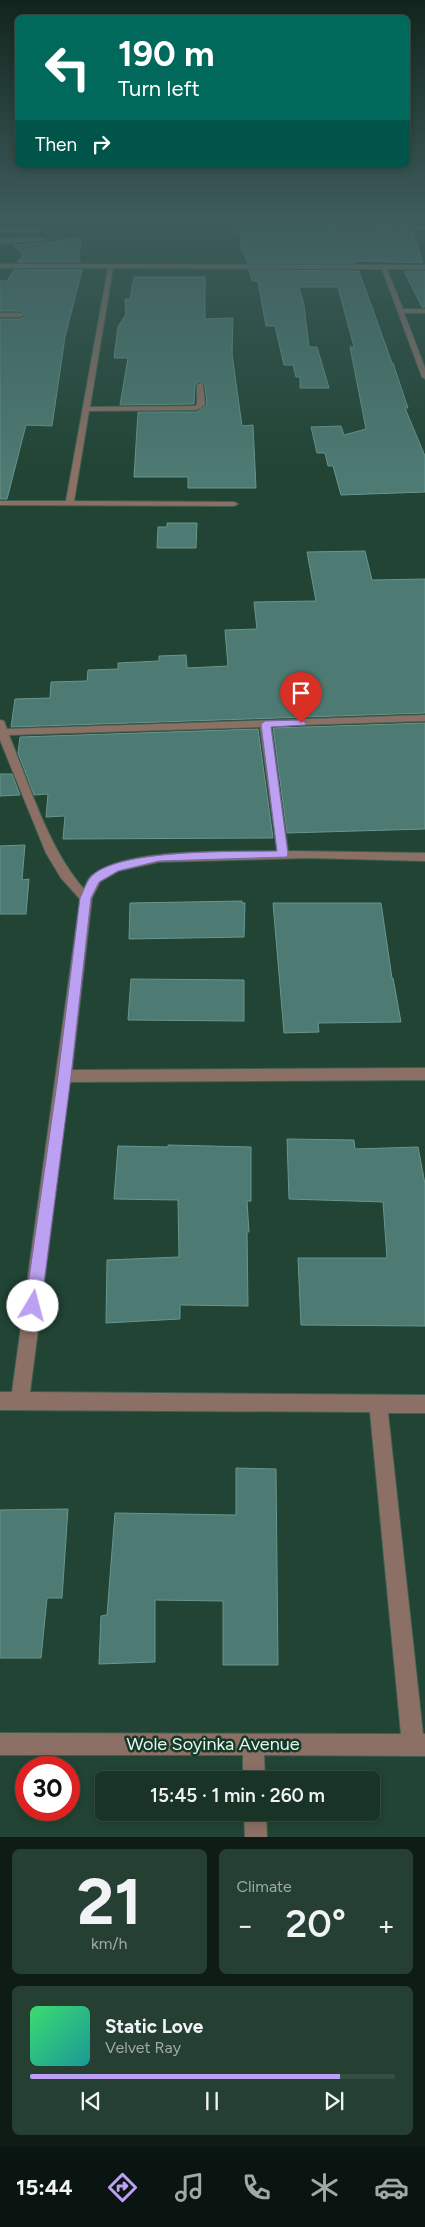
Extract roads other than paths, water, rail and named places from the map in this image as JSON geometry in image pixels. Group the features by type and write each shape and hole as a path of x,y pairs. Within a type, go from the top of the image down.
{"street":[{"path":"70,504 105,301"},
{"path":"396,301 425,377"},
{"path":"400,311 425,311"},
{"path":"0,315 21,315"},
{"path":"86,409 197,408 201,406 200,386"},
{"path":"0,503 234,504"},
{"path":"86,898 65,875 52,852 1,728 265,724 425,718"},
{"path":"265,724 283,854"},
{"path":"20,1401 86,898 95,879 115,868 159,858 283,854 425,858"},
{"path":"64,1076 425,1074"},
{"path":"0,1401 425,1404"},
{"path":"378,1404 419,1744"},
{"name":"Wole Soyinka Avenue","path":"0,1744 419,1744"},
{"path":"253,1744 254,1771"},
{"path":"255,1821 256,1837"}]}
